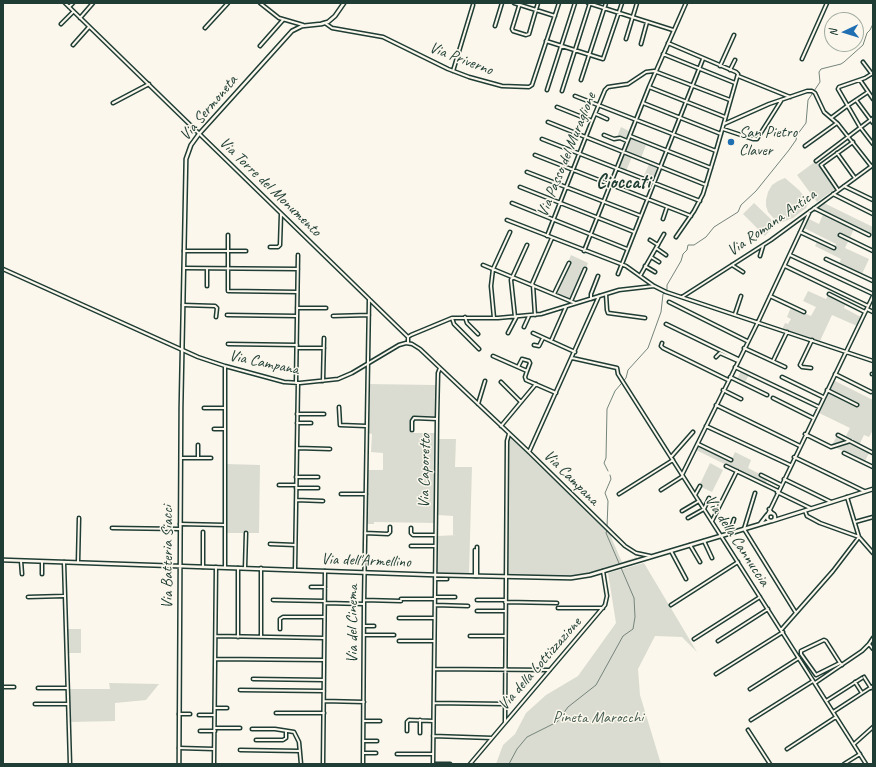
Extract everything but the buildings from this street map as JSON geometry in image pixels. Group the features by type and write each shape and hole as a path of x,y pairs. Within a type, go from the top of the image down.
{"street":[{"name":"Via Torre del Monumento","path":"65,3 408,337"},
{"path":"69,7 73,3"},
{"path":"80,18 93,3"},
{"path":"205,28 228,3"},
{"path":"260,3 274,15 283,20 304,25"},
{"path":"324,23 333,18 344,3"},
{"path":"496,26 502,3"},
{"path":"514,3 554,16"},
{"path":"520,4 512,29 513,31 523,35 529,34 538,3"},
{"name":"Via Priverno","path":"324,23 332,28 381,36 453,71 499,85 530,87 559,3"},
{"path":"547,90 575,3"},
{"path":"562,91 589,3 673,30"},
{"path":"581,80 606,3"},
{"path":"546,41 603,59 622,3"},
{"path":"626,39 637,3"},
{"path":"584,251 622,152 630,136 673,30 686,3"},
{"path":"802,59 827,3"},
{"path":"453,71 473,5"},
{"path":"61,24 73,11"},
{"path":"260,46 283,20"},
{"path":"641,44 647,22"},
{"name":"Via Sermoneta","path":"182,350 185,162 189,150 199,134 290,34 297,28 304,25 324,23"},
{"path":"73,45 89,27"},
{"path":"720,66 734,35"},
{"path":"668,43 791,97"},
{"path":"663,54 735,83"},
{"path":"618,274 703,59"},
{"path":"730,70 735,60"},
{"path":"863,62 873,74 839,87 838,89 860,127 873,144"},
{"name":"Via Passo del Muraglione","path":"546,236 605,90 609,87 628,84 647,72 656,72"},
{"path":"656,72 730,100"},
{"path":"676,237 700,201 738,75"},
{"path":"860,80 873,99"},
{"path":"113,103 149,84"},
{"path":"649,87 725,117"},
{"path":"724,124 766,105 807,91 813,92 822,109 837,123 872,166"},
{"path":"831,118 868,92"},
{"path":"575,96 716,151"},
{"path":"722,129 757,140 782,100"},
{"path":"856,100 872,119 873,123"},
{"path":"643,103 721,134"},
{"path":"557,107 592,121"},
{"path":"595,114 607,119"},
{"path":"816,161 872,119"},
{"path":"548,122 706,185"},
{"path":"805,146 837,123"},
{"path":"604,135 614,139 620,138 627,141"},
{"path":"630,136 711,168"},
{"path":"542,139 700,201"},
{"path":"838,190 821,166 853,142"},
{"path":"836,154 855,178"},
{"path":"535,155 691,216"},
{"name":"Via Romana Antica","path":"682,297 764,245 872,166"},
{"path":"527,172 641,216"},
{"path":"844,186 873,200"},
{"path":"520,187 634,232"},
{"path":"833,194 873,214"},
{"path":"512,204 627,249"},
{"path":"663,219 667,207"},
{"path":"814,208 869,235"},
{"path":"661,490 683,476 810,211"},
{"path":"270,247 278,247 280,245 282,214"},
{"path":"507,220 629,268 654,286 666,292 873,361"},
{"path":"494,318 491,284 493,269 510,232"},
{"path":"800,232 834,248"},
{"path":"640,276 664,234"},
{"path":"228,235 227,289 229,291 298,292"},
{"path":"840,235 873,251"},
{"path":"535,315 532,285 552,238"},
{"path":"650,240 658,244"},
{"path":"508,333 516,316 511,283 512,277 527,245"},
{"path":"760,256 764,245"},
{"path":"656,248 666,255"},
{"path":"184,251 246,251"},
{"path":"295,570 298,255"},
{"path":"759,524 770,509 873,295 790,255"},
{"path":"651,257 659,262"},
{"path":"826,259 873,281"},
{"path":"554,294 569,263"},
{"path":"732,264 742,272"},
{"path":"484,265 576,303"},
{"path":"645,266 655,272"},
{"path":"784,266 873,312"},
{"path":"184,268 298,269"},
{"name":"Via Campana","path":"3,269 203,359 278,380 297,383 335,380 347,376 397,346 408,343 419,348 529,452 609,531 632,551 642,555 653,556"},
{"path":"207,269 207,286"},
{"path":"571,301 585,269"},
{"path":"591,299 591,294 598,276"},
{"path":"408,343 408,337 452,318 494,318 543,314 620,290 654,286"},
{"path":"606,294 608,313 645,318"},
{"path":"828,294 867,309"},
{"path":"529,452 599,296"},
{"path":"735,314 741,296"},
{"path":"770,296 804,312"},
{"name":"Via del Cinema","path":"363,764 364,572 369,299"},
{"path":"669,302 747,341"},
{"path":"183,305 215,306 217,307 216,317"},
{"path":"551,341 566,306"},
{"path":"297,308 326,308"},
{"path":"227,315 297,316"},
{"path":"333,316 368,315"},
{"path":"524,328 529,315"},
{"path":"465,317 467,323 478,334"},
{"path":"452,318 454,324 478,349"},
{"path":"666,324 738,360"},
{"path":"773,362 788,332"},
{"path":"533,333 575,352"},
{"path":"323,381 324,338"},
{"path":"534,345 539,346 543,338"},
{"path":"810,368 801,367 800,365 812,340"},
{"path":"662,343 661,346 663,348 728,380"},
{"path":"228,344 324,348"},
{"path":"744,348 785,367"},
{"name":"Via Batteria Siacci","path":"179,764 182,350"},
{"path":"716,357 718,353 720,353 738,360"},
{"path":"493,356 527,371"},
{"name":"Via della Cannuccia","path":"572,358 616,367 621,379 866,764"},
{"path":"518,367 522,359 529,361 530,364 525,379 556,393"},
{"path":"225,366 225,567"},
{"path":"735,367 819,407"},
{"name":"Via Caporetto","path":"433,764 437,419 438,373 440,368"},
{"path":"835,374 871,392"},
{"path":"730,377 767,395"},
{"path":"782,377 823,397"},
{"path":"478,404 485,381"},
{"path":"501,382 521,402"},
{"path":"501,426 536,384"},
{"path":"723,390 741,399"},
{"path":"827,390 857,405"},
{"path":"773,398 813,418"},
{"path":"716,405 800,446"},
{"path":"340,407 340,425 366,426"},
{"path":"204,408 225,408"},
{"path":"297,414 324,414"},
{"path":"412,430 412,421 414,418 437,419"},
{"path":"297,423 311,423"},
{"path":"706,426 790,465"},
{"path":"214,429 226,429"},
{"path":"619,494 672,459 693,432"},
{"path":"505,722 505,577 507,440 509,434"},
{"path":"805,434 830,447 835,447 850,441"},
{"path":"838,435 873,453"},
{"path":"698,444 731,460"},
{"path":"198,445 198,457"},
{"path":"297,448 330,449"},
{"path":"844,453 873,467"},
{"path":"794,457 865,492"},
{"path":"181,458 211,458"},
{"path":"726,466 810,508"},
{"path":"712,521 737,471"},
{"path":"762,475 781,485"},
{"path":"296,477 318,477"},
{"path":"784,479 831,502"},
{"path":"279,485 318,488"},
{"path":"695,495 700,486"},
{"name":"Via dell'Armellino","path":"3,560 435,575 571,578 618,567 873,489"},
{"path":"755,493 744,529 796,613"},
{"path":"341,494 366,494"},
{"path":"847,497 859,537 873,553"},
{"path":"688,518 704,509 709,498"},
{"path":"296,500 323,501"},
{"path":"682,511 699,500"},
{"path":"767,515 767,519 771,521 774,518 770,509"},
{"path":"804,510 808,516 820,523 859,537"},
{"path":"767,515 773,514 784,517"},
{"path":"78,562 79,518"},
{"path":"855,522 873,518"},
{"path":"729,534 734,519"},
{"path":"180,524 225,525"},
{"path":"365,534 388,534 390,532 390,527"},
{"path":"112,528 180,529"},
{"path":"411,528 411,533 413,535 436,535"},
{"path":"203,532 203,567"},
{"path":"245,568 246,533"},
{"path":"716,674 782,631 833,571 859,537"},
{"path":"704,541 712,558"},
{"path":"270,544 295,545"},
{"path":"690,545 700,562"},
{"path":"411,546 435,546"},
{"path":"476,549 476,576"},
{"path":"671,551 686,579"},
{"path":"21,561 22,574"},
{"path":"42,561 42,574"},
{"path":"64,562 70,764"},
{"path":"672,605 738,562"},
{"path":"214,764 216,567"},
{"path":"238,568 238,637"},
{"path":"261,568 261,637"},
{"path":"323,764 325,571"},
{"name":"Via della Lottizzazione","path":"470,764 607,603 608,596 603,571"},
{"path":"435,579 447,579"},
{"path":"311,587 325,587"},
{"path":"28,597 65,596"},
{"path":"364,600 401,600 455,597"},
{"path":"694,639 760,597"},
{"path":"273,600 364,604"},
{"path":"477,600 557,603"},
{"path":"435,605 468,606"},
{"path":"558,608 603,608"},
{"path":"718,641 768,610"},
{"path":"477,611 505,611"},
{"path":"280,629 280,619 283,617 325,617"},
{"path":"400,618 435,618"},
{"path":"364,626 374,626"},
{"path":"364,635 394,635"},
{"path":"216,636 324,638"},
{"path":"470,636 505,636"},
{"path":"751,720 841,664 869,644 873,638"},
{"path":"824,640 841,664 816,675 801,654 801,651 824,640"},
{"path":"399,641 434,641"},
{"path":"869,644 873,649"},
{"path":"750,689 799,658"},
{"path":"215,659 324,660"},
{"path":"434,669 550,670"},
{"path":"826,701 863,677 872,687 833,712"},
{"path":"253,679 324,680"},
{"path":"854,682 862,694"},
{"path":"3,688 14,688"},
{"path":"38,688 67,688"},
{"path":"240,690 324,691"},
{"path":"324,701 364,702"},
{"path":"434,703 505,704"},
{"path":"35,704 68,704"},
{"path":"215,708 227,708"},
{"path":"276,712 324,713"},
{"path":"179,714 190,714"},
{"path":"199,715 215,715"},
{"path":"787,749 836,717"},
{"path":"420,720 420,733"},
{"path":"407,731 408,721 433,720"},
{"path":"364,721 380,721"},
{"path":"854,744 873,727"},
{"path":"200,731 240,728"},
{"path":"252,729 286,730 295,733 299,741 300,764"},
{"path":"256,740 283,740 286,738 286,730"},
{"path":"748,730 770,764"},
{"path":"433,736 492,738"},
{"path":"363,741 377,741"},
{"path":"179,748 214,749"},
{"path":"240,750 300,751"},
{"path":"363,753 376,753"},
{"path":"397,754 433,754"},
{"path":"844,764 860,754"},
{"path":"433,764 450,764"}],"green space":[{"path":"621,127 629,131 625,140 617,137"},
{"path":"630,138 646,145 641,158 625,152"},
{"path":"624,154 632,157 626,171 618,168"},
{"path":"816,161 835,189 817,202 797,175"},
{"path":"649,164 657,168 652,182 643,178"},
{"path":"785,178 799,190 807,200 808,204 806,208 793,218 780,223 776,221 768,212 766,200 772,185"},
{"path":"754,203 776,224 765,236 743,214"},
{"path":"824,203 873,227 873,236 855,227 845,248 869,259 862,274 839,264 841,259 815,246 817,242 834,249 836,244 804,228 809,219 819,224 824,212 816,208"},
{"path":"571,255 588,263 570,300 555,293"},
{"path":"808,291 826,299 828,295 846,303 844,308 861,317 857,326 832,315 820,341 782,330 785,323 788,324 791,319 787,317 791,307 811,316 816,307 803,301"},
{"path":"741,371 749,375 745,382 737,379"},
{"path":"833,380 873,400 873,430 869,437 864,435 858,447 869,453 865,461 832,446 838,433 846,436 850,428 817,412"},
{"path":"368,384 436,385 436,418 412,417 411,433 435,433 434,523 374,522 374,524 367,524 368,470 383,470 383,453 371,452 372,434 367,433"},
{"path":"508,438 511,438 612,535 611,537 622,562 637,557 637,559 581,576 563,578 506,575"},
{"path":"439,439 456,439 455,467 472,467 469,574 438,573 438,536 457,535 453,535 453,516 438,515"},
{"path":"698,445 731,461 735,452 751,460 748,468 768,478 765,484 696,450"},
{"path":"710,463 723,470 712,492 699,486"},
{"path":"227,464 260,465 259,533 226,533"},
{"name":"Pineta Marocchi","path":"644,563 697,652 682,637 655,636 638,669 640,695 661,764 496,764 503,745 515,734 526,713 546,695 578,676 616,623 608,573"},
{"path":"68,629 81,629 81,653 68,653"},
{"path":"109,683 159,684 146,700 115,703 115,721 70,722 69,689 110,689"}],"waterway":[{"path":"608,471 604,463 606,458 607,409 615,391 626,378 628,370 648,348 661,312 663,294 667,290 667,285 681,261 683,254 687,250 688,245 694,245 706,237 714,227 738,212 741,205 756,191 789,150 796,140 797,135 806,123 808,100 820,82 819,72 821,69 844,62 863,45 867,33 873,24"},
{"path":"607,527 608,501 605,493 611,479 610,475"},
{"path":"509,764 517,749 527,737 557,722 568,707 596,685 623,636 633,629 635,617 634,598 606,533 607,530"}],"place":[{"name":"San Pietro Claver","path":"731,142"}],"district":[{"name":"Cioccati","path":"623,183"}]}
